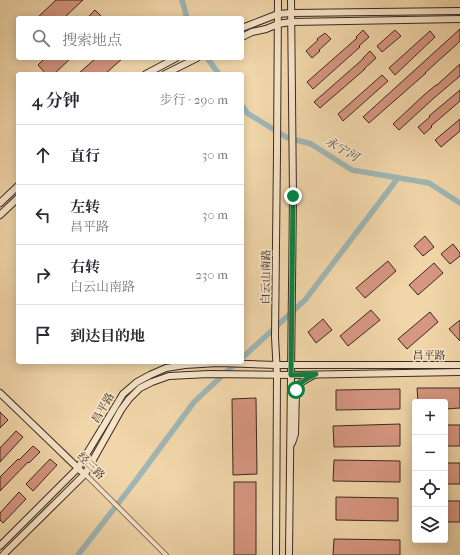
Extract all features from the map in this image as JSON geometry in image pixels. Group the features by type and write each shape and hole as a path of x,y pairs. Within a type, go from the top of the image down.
{"main road":[{"name":"白云山南路","path":"276,555 278,0"},
{"path":"289,555 292,292 291,0"},
{"path":"244,27 278,14 460,10"},
{"path":"244,35 278,24 292,22 460,19"},
{"path":"150,72 172,60"},
{"path":"168,72 193,60"},
{"path":"0,203 16,188"},
{"path":"0,216 16,200"},
{"name":"昌平路","path":"0,546 78,468 123,394 137,382 150,374 166,368 202,364"},
{"name":"昌平路","path":"232,364 460,365"},
{"name":"昌平路","path":"3,555 85,474 129,398 140,388 152,382 169,376 209,374 291,375 460,372"},
{"path":"290,448 295,434 297,387 305,380 316,374"},
{"name":"经三路","path":"0,393 85,474"}],"street":[{"name":"经三路","path":"85,474 166,555"}],"building":[{"path":"56,0 83,0 66,16 39,16"},
{"path":"95,10 101,16 89,16"},
{"path":"460,29 460,41 426,73 369,123 363,117"},
{"path":"363,30 369,37 359,46 360,47 313,89 307,82 357,38 356,37"},
{"path":"395,30 401,36 382,52 377,46"},
{"path":"430,31 435,37 395,75 389,68"},
{"path":"325,33 331,39 312,58 306,51"},
{"path":"370,51 376,58 320,108 314,102 363,59"},
{"path":"43,60 69,60 56,72 44,72 38,65"},
{"path":"94,60 121,60 107,72 80,72"},
{"path":"460,64 460,76 399,130 393,124 424,95"},
{"path":"382,75 388,81 343,121 338,114"},
{"path":"460,90 460,101 424,134 418,127"},
{"path":"460,119 460,131 441,147 435,140"},
{"path":"425,236 434,247 423,256 414,246"},
{"path":"453,244 460,253 460,256 450,264 441,254"},
{"path":"388,261 396,271 365,298 356,288"},
{"path":"434,263 443,273 418,295 409,285"},
{"path":"371,310 380,320 348,346 340,336"},
{"path":"430,312 438,322 407,349 398,339"},
{"path":"323,319 332,330 316,343 308,332"},
{"path":"460,320 460,341 449,329"},
{"path":"417,388 460,388 460,408 448,409 448,399 418,399"},
{"path":"400,389 400,409 336,410 336,390"},
{"path":"256,398 257,474 233,475 232,399"},
{"path":"0,412 8,420 0,428"},
{"path":"400,424 400,446 334,447 333,426"},
{"path":"448,425 460,425 460,446 448,446"},
{"path":"16,431 23,437 0,462 0,448"},
{"path":"33,446 40,452 29,463 28,462 0,491 0,477"},
{"path":"50,459 57,465 33,491 26,484"},
{"path":"334,460 400,461 400,482 333,481"},
{"path":"448,463 460,463 460,484 448,484"},
{"path":"234,482 256,482 256,555 234,555"},
{"path":"19,492 26,499 3,523 0,520 0,513"},
{"path":"336,497 398,498 398,521 336,520"},
{"path":"448,501 460,501 460,522 448,522"},
{"path":"334,539 400,540 400,555 333,555"}],"waterway":[{"name":"永宁河","path":"182,0 186,16"},
{"name":"永宁河","path":"208,60 218,72"},
{"name":"永宁河","path":"244,108 247,113 286,137 311,144 352,170 429,183 460,203"},
{"path":"244,356 305,300 398,178"},
{"path":"78,555 194,402 235,364"}],"route":[{"path":"293,196 291,375 316,374 305,380 297,387 296,390"}]}
